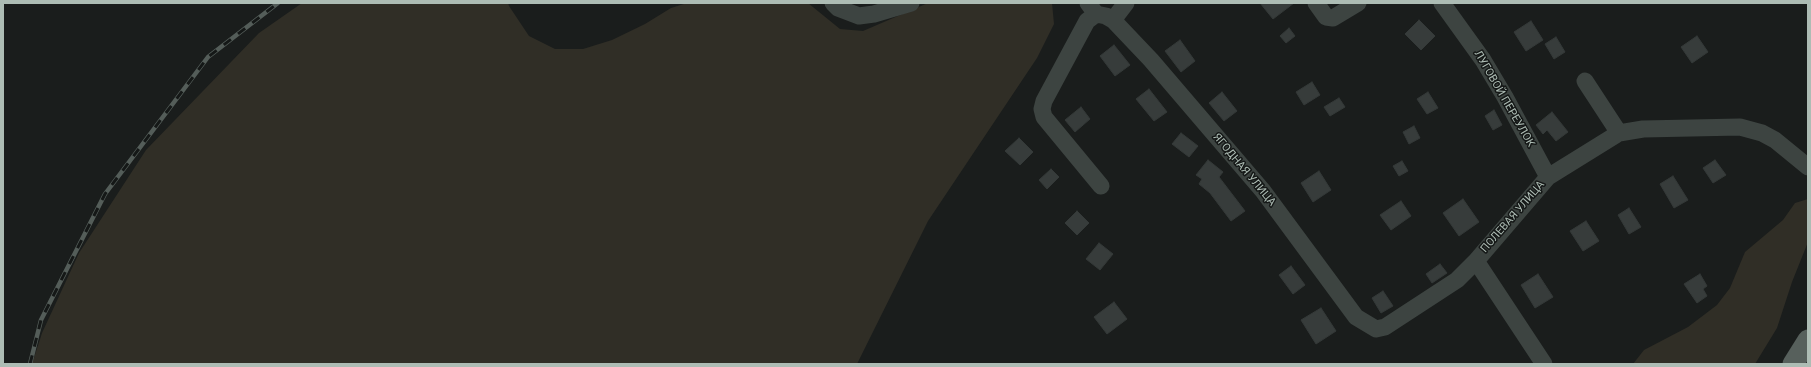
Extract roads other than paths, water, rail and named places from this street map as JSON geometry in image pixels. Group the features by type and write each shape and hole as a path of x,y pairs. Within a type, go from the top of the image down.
{"main road":[{"path":"1793,364 1808,340"}],"street":[{"path":"833,3 838,8 859,16 874,14 911,3"},
{"path":"1113,20 1126,3"},
{"path":"1316,3 1326,17 1333,18 1358,3"},
{"name":"ЛУГОВОЙ ПЕРЕУЛОК","path":"1442,3 1483,60 1505,97 1548,177"},
{"path":"1092,9 1087,22 1044,101 1042,109 1044,117 1101,186"},
{"name":"ЯГОДНАЯ УЛИЦА","path":"1092,9 1113,20 1156,66 1264,191 1356,317 1376,329 1385,327"},
{"path":"1585,81 1619,133"},
{"name":"ПОЛЕВАЯ УЛИЦА","path":"1385,327 1457,280 1476,261 1548,177 1619,133 1643,129 1740,127 1762,133 1775,140 1808,167"},
{"path":"1476,261 1544,364"}],"railway":[{"path":"30,364 41,320 105,194 208,57 278,3"}]}
